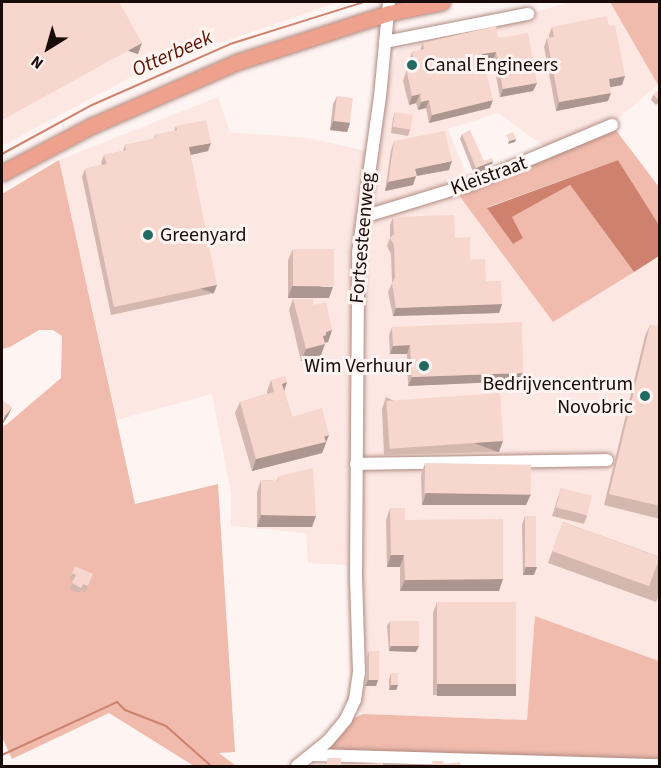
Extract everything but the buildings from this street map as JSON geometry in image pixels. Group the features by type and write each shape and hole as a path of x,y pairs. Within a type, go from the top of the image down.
{"main road":[{"path":"2,173 91,126 237,62 389,7 442,2"}],"street":[{"name":"Fortsesteenweg","path":"297,766 314,755 346,719 355,700 360,673 356,464 357,253 389,7"},
{"path":"385,42 528,14"},
{"name":"Kleistraat","path":"363,217 471,184 612,125"},
{"path":"356,464 607,460"},
{"path":"314,755 660,765"}],"shaded area":[{"path":"2,2 338,2 148,68 2,146"},
{"path":"571,2 610,2 658,85 617,119 549,150 498,113 448,129 469,181 552,321 659,256 659,661 536,616 527,720 363,714 346,699 350,678 347,565 308,563 306,533 231,526 231,493 212,394 117,420 59,160 218,97 230,132 308,138 362,150 378,147 384,101 397,50"},
{"path":"610,2 659,2 659,85 658,85"},
{"path":"615,129 659,187 659,225 618,160 488,207 513,244 512,217 570,185 634,272 553,322 458,194"},
{"path":"59,160 135,504 218,484 235,752 219,753 236,766 194,766 109,713 12,759 2,737 2,426 61,378 62,336 53,330 39,330 10,347 2,349 2,194"},
{"path":"618,160 659,225 659,256 634,272 570,185 512,217 523,238 513,244 487,208"},
{"path":"535,616 659,661 659,761 327,752 350,720 363,714 527,720"}],"waterway":[{"name":"Otterbeek","path":"2,154 92,105 230,44 364,2"},
{"path":"2,755 117,702 125,710 166,726 211,766"}],"place":[{"name":"Canal Engineers","path":"412,65"},
{"name":"Greenyard","path":"148,235"},
{"name":"Wim Verhuur","path":"424,366"},
{"name":"Bedrijvencentrum Novobric","path":"645,396"}]}
